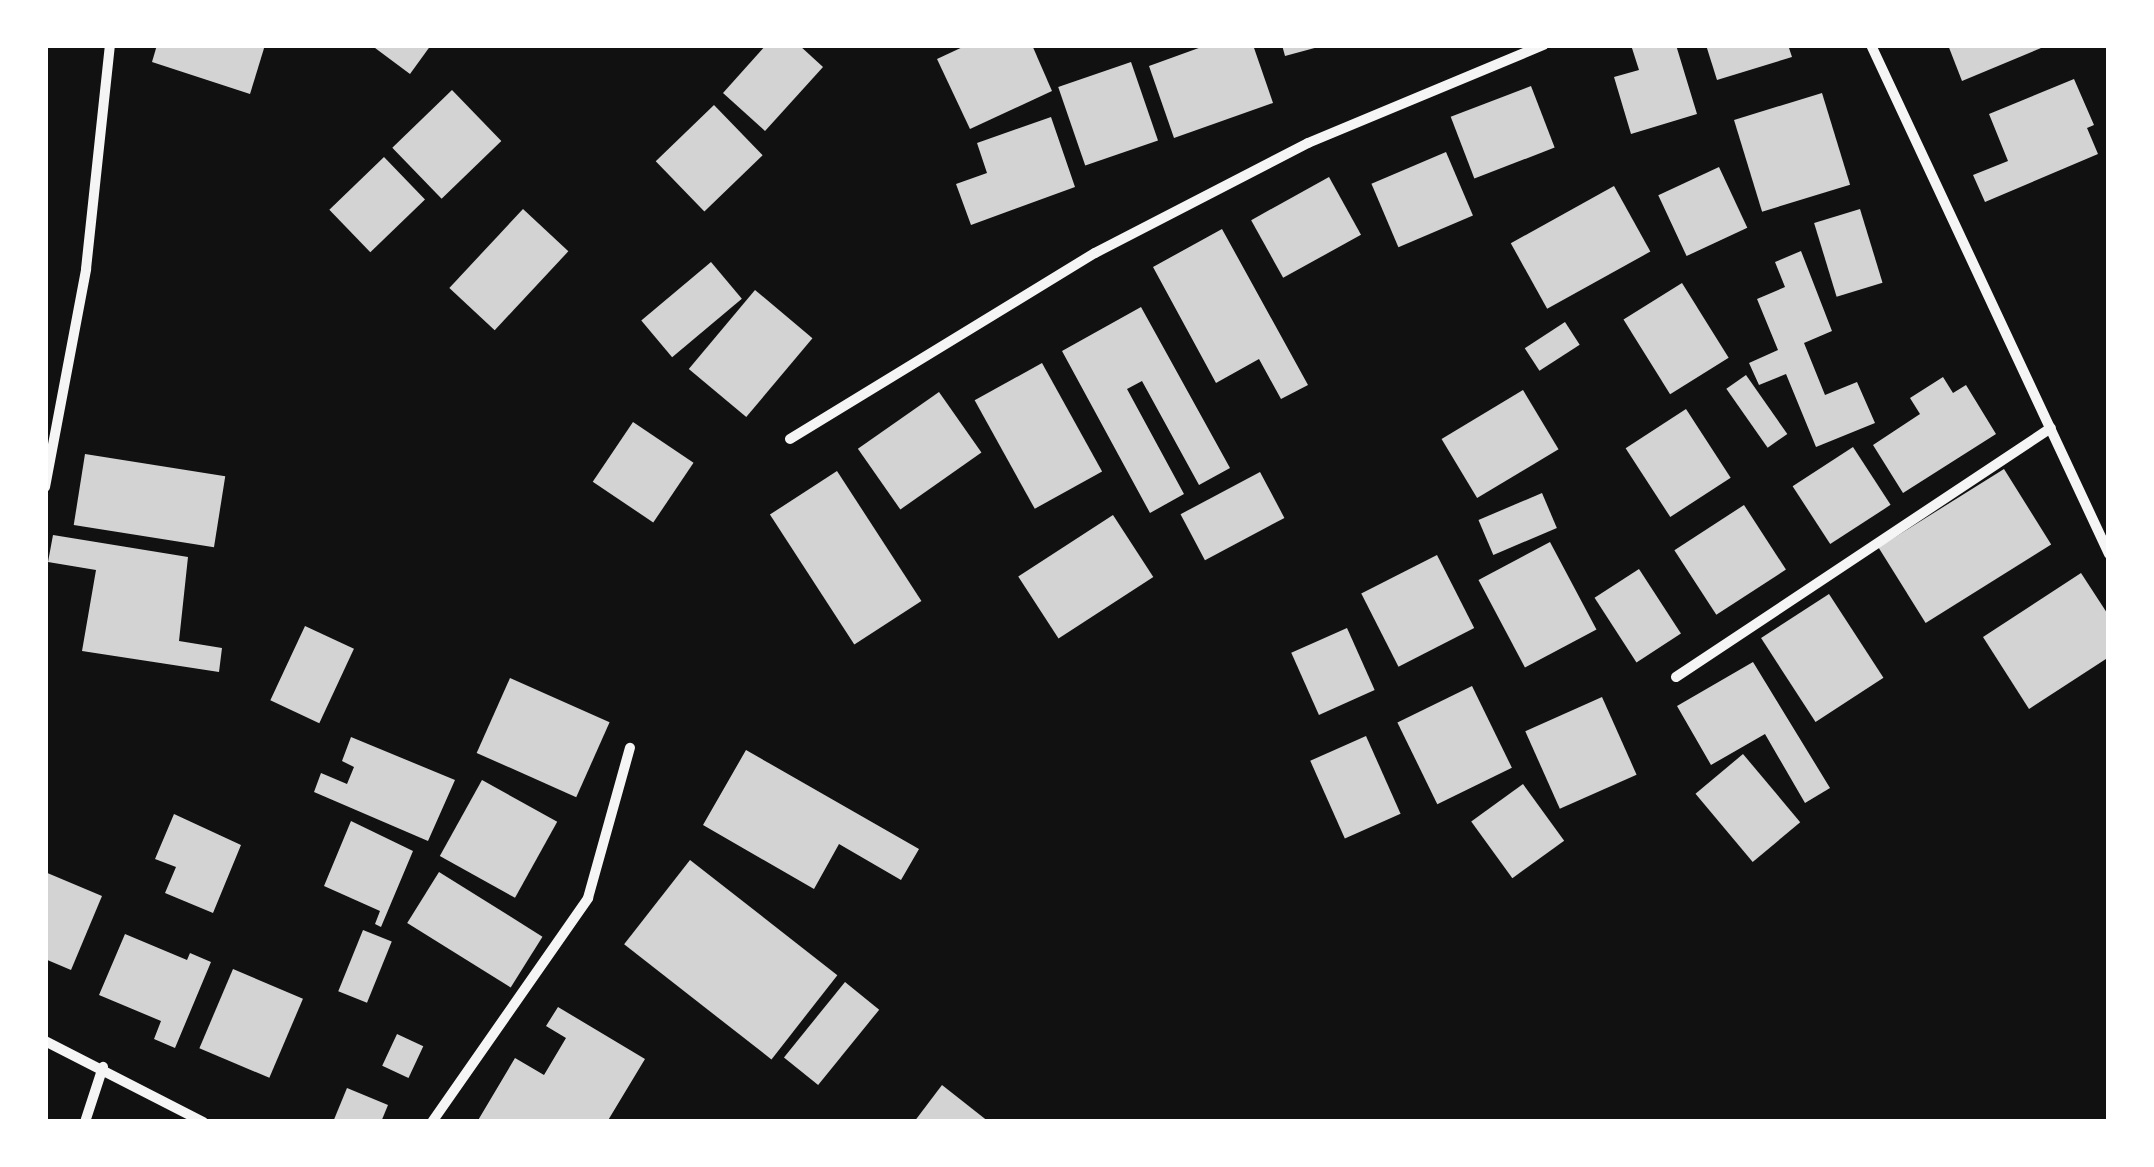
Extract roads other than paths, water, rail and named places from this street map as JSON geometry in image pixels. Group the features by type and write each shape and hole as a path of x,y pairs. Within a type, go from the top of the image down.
{"street":[{"path":"45,487 86,269 110,45"},
{"path":"790,439 1113,244 1308,143 1543,45"},
{"path":"1872,45 2109,554"},
{"path":"1676,677 2051,428"},
{"path":"432,1122 588,898 630,748"},
{"path":"45,1040 203,1122"},
{"path":"84,1122 104,1068"}]}
